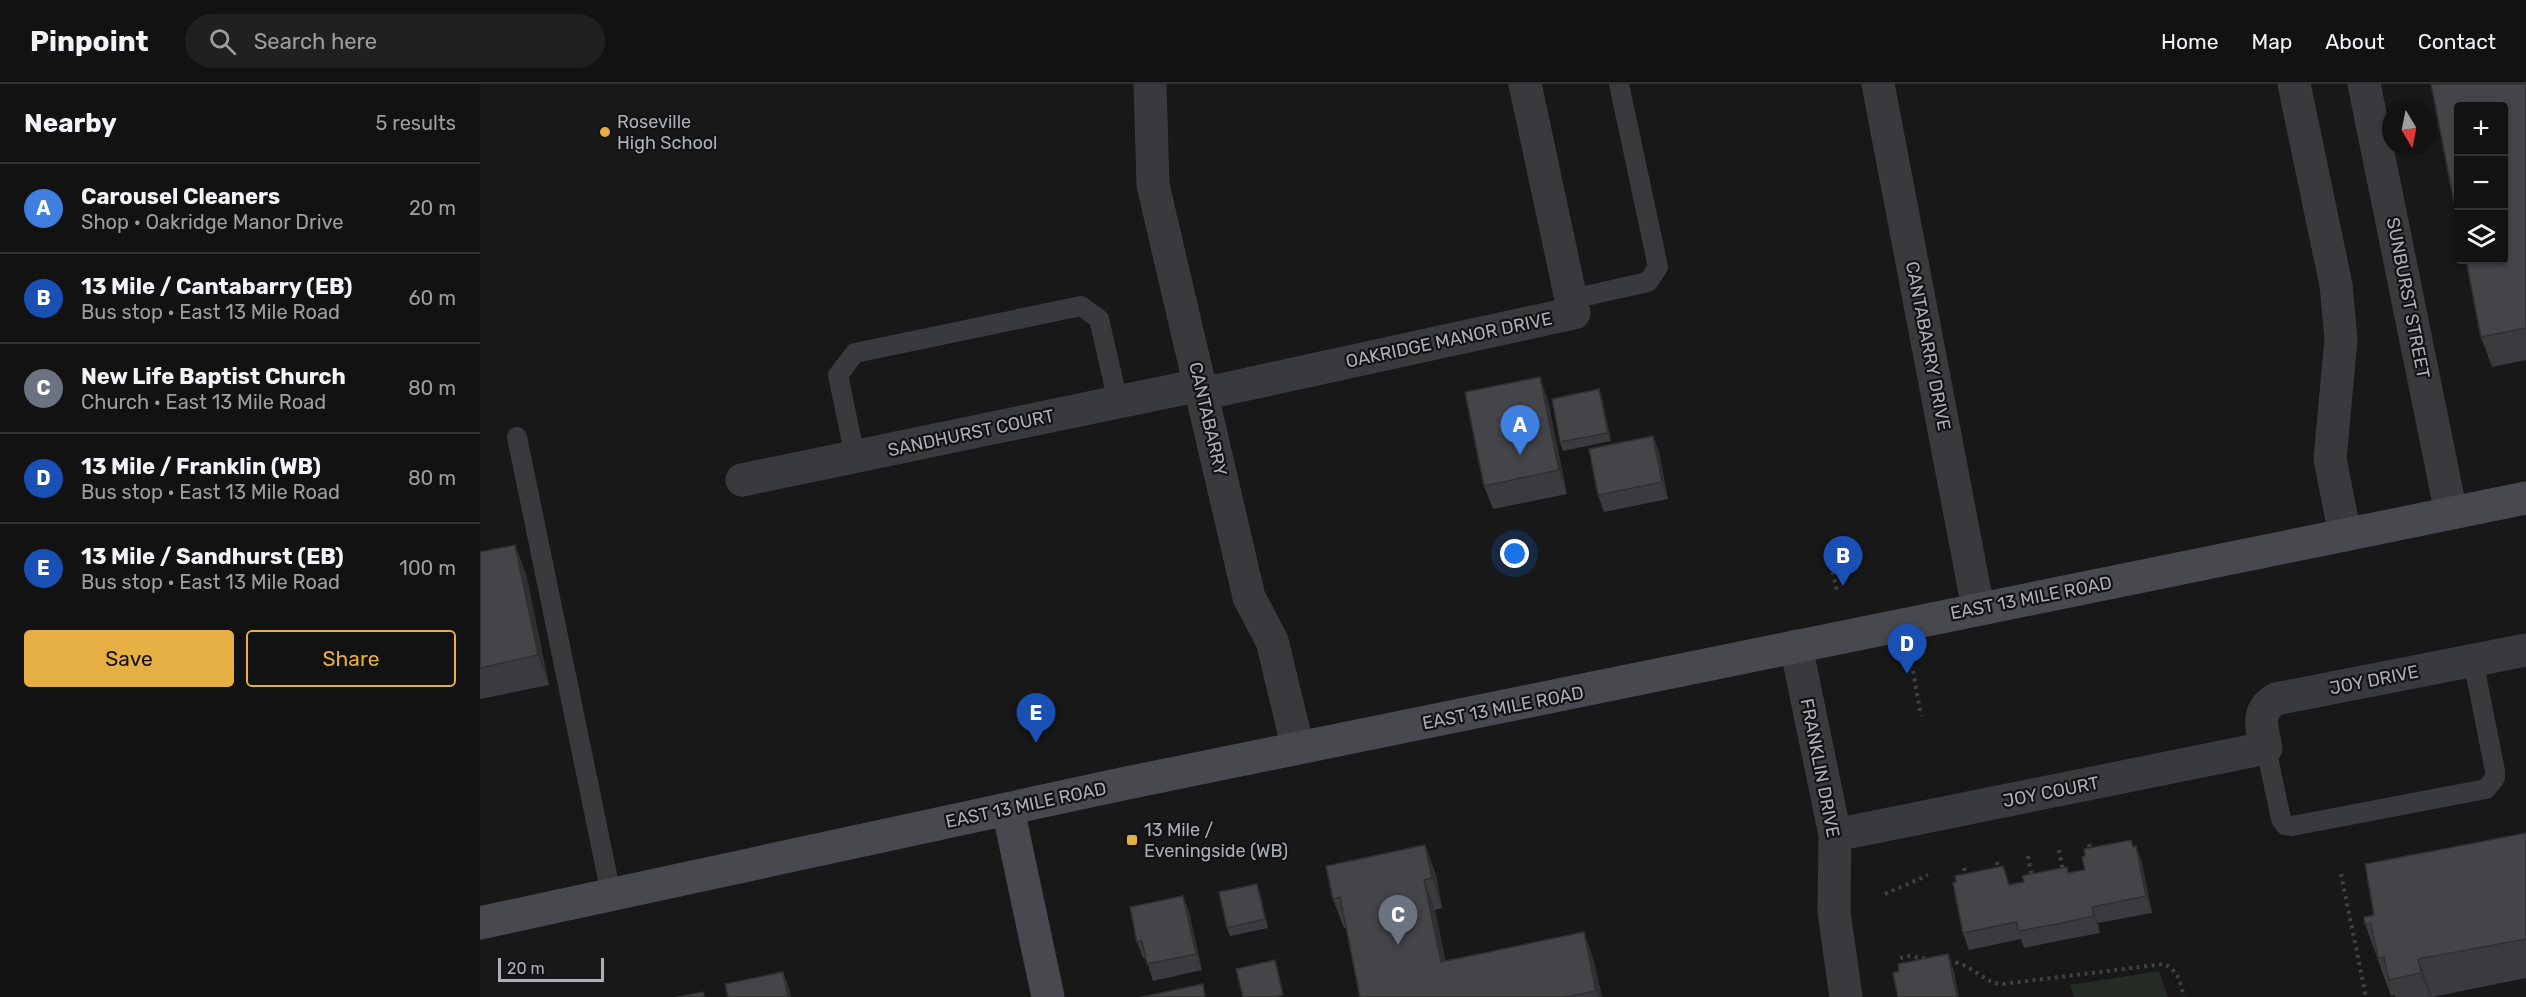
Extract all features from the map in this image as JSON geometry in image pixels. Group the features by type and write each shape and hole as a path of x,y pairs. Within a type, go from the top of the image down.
{"main road":[{"name":"EAST 13 MILE ROAD","path":"480,922 1298,748 1562,697 1978,608 2526,498"},
{"path":"1008,809 1048,997"}],"street":[{"name":"CANTABARRY","path":"1149,84 1153,185 1249,597 1272,641 1298,748"},
{"name":"OAKRIDGE MANOR DRIVE","path":"1201,390 1574,312 1525,84"},
{"name":"CANTABARRY DRIVE","path":"1878,84 1978,608"},
{"path":"2294,84 2336,285 2341,339 2330,459 2345,534"},
{"name":"SUNBURST STREET","path":"2364,84 2451,513"},
{"name":"SANDHURST COURT","path":"742,480 1118,402 1201,390"},
{"name":"FRANKLIN DRIVE","path":"1797,646 1835,835 1834,912 1846,997"},
{"name":"JOY DRIVE","path":"2266,748 2262,714 2264,708 2276,699 2526,650"},
{"name":"JOY COURT","path":"1835,835 2266,748"}],"lane":[{"path":"1572,299 1648,282 1658,267 1619,84"},
{"path":"855,457 838,375 855,353 1081,306 1099,319 1118,402"},
{"path":"517,437 611,894"},
{"path":"2266,748 2281,819 2285,825 2292,826 2486,789 2495,778 2495,771 2473,660"}],"path":[{"path":"1828,550 1837,591"},
{"path":"1913,671 1921,716"},
{"path":"2089,844 2091,855"},
{"path":"2059,850 2064,877"},
{"path":"2028,856 2033,883"},
{"path":"1997,862 2000,873"},
{"path":"1964,868 1967,879"},
{"path":"2052,871 2062,869"},
{"path":"2032,875 2042,873"},
{"path":"2341,874 2366,997"},
{"path":"1885,894 1928,875"},
{"path":"1900,958 1908,956 1962,962 1995,984 2164,964 2174,968 2184,997"}],"shaded area":[{"path":"2159,971 2168,997 2074,997 2070,985"}],"building":[{"path":"2431,84 2526,84 2526,328 2481,337 2467,264 2508,264 2508,102 2454,102 2454,202"},
{"path":"1540,377 1559,470 1484,486 1465,392"},
{"path":"1599,389 1608,433 1560,442 1552,399"},
{"path":"1653,436 1662,482 1598,495 1589,449"},
{"path":"515,545 538,655 480,668 480,552"},
{"path":"2526,833 2526,939 2418,959 2421,973 2389,980 2384,957 2378,959 2371,923 2365,924 2364,917 2374,915 2365,864"},
{"path":"2131,840 2133,847 2136,846 2146,896 2092,907 2094,916 2057,924 2018,931 2017,922 1963,933 1953,883 1956,882 1955,876 2003,866 2009,885 2024,882 2022,876 2067,867 2068,873 2085,870 2082,857 2085,856 2084,849"},
{"path":"1425,845 1432,878 1424,880 1441,962 1584,932 1596,991 1566,997 1360,997 1340,897 1333,899 1326,866"},
{"path":"1257,884 1265,919 1227,928 1219,892"},
{"path":"1183,896 1196,954 1147,964 1142,941 1137,942 1130,907"},
{"path":"1948,954 1957,997 1898,997 1893,973 1899,971 1898,964"},
{"path":"1275,960 1283,995 1243,997 1236,969"},
{"path":"783,972 788,997 728,997 725,984"},
{"path":"1203,984 1205,997 1141,997"},
{"path":"703,992 705,997 677,997"}],"place":[{"name":"Roseville High School","path":"605,132"},
{"name":"Carousel Cleaners","path":"1520,455"},
{"name":"13 Mile / Cantabarry (EB)","path":"1843,586"},
{"name":"13 Mile / Franklin (WB)","path":"1907,674"},
{"name":"13 Mile / Sandhurst (EB)","path":"1036,743"},
{"name":"13 Mile / Eveningside (WB)","path":"1132,840"},
{"name":"New Life Baptist Church","path":"1398,945"}]}
